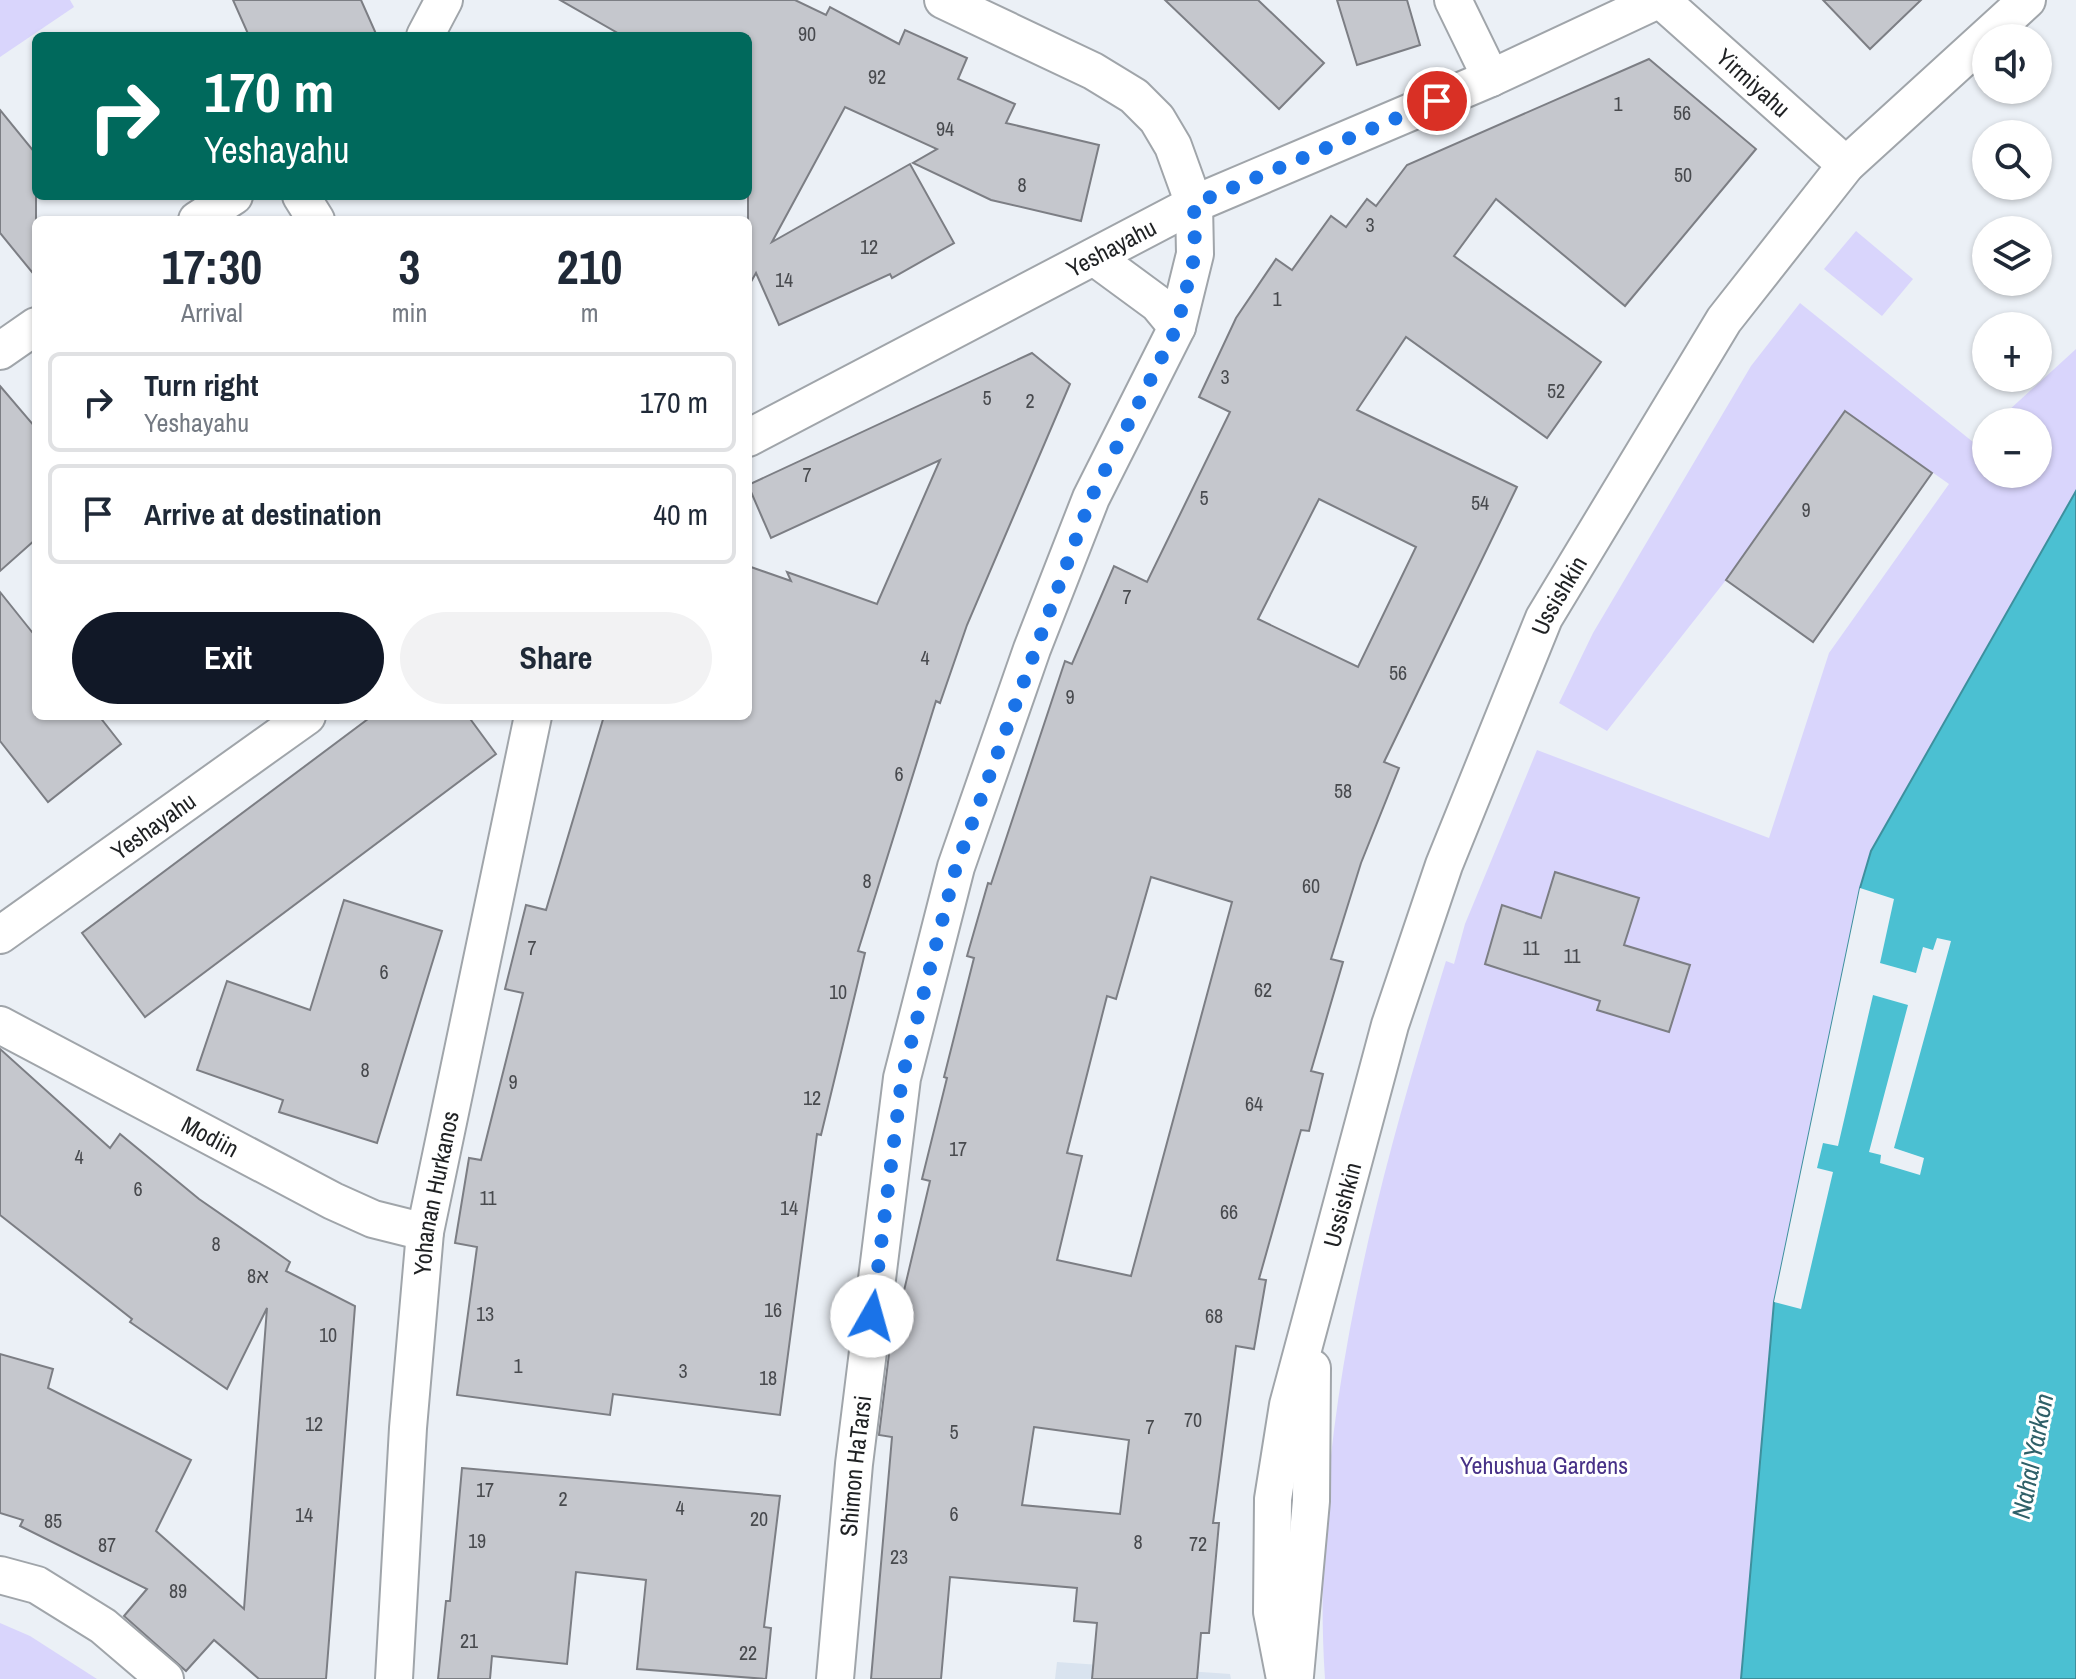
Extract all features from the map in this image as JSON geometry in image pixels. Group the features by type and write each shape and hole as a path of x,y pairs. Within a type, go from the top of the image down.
{"street":[{"path":"427,32 444,0"},
{"path":"943,0 1093,71 1134,96 1157,119 1165,133 1194,204"},
{"path":"1453,0 1491,78"},
{"name":"Yeshayahu","path":"752,436 1194,204 1491,78 1659,0"},
{"name":"Yirmiyahu","path":"1659,0 1846,165"},
{"name":"Ussishkin","path":"1285,1679 1272,1612 1273,1499 1288,1405 1390,1025 1444,865 1544,618 1724,320 1846,165 2027,0"},
{"path":"203,216 228,200"},
{"name":"Shimon HaTarsi","path":"835,1679 854,1464 902,1078 956,867 1038,635 1091,498 1177,327 1195,254 1194,204"},
{"path":"1094,257 1158,304 1177,327"},
{"path":"0,351 32,329"},
{"name":"Yeshayahu","path":"0,935 301,720"},
{"name":"Yohanan Hurkanos","path":"394,1679 408,1428 425,1232 532,720"},
{"name":"Modiin","path":"0,1025 333,1201 373,1219 425,1232"},
{"name":"Ussishkin","path":"1294,1679 1311,1501 1312,1315"},
{"path":"0,1575 37,1585 103,1626 165,1679"}],"shaded area":[{"path":"1057,1662 1230,1674 1231,1679 1055,1679"}],"green space":[{"path":"0,0 70,0 74,7 37,32 32,32 32,35 0,57"},
{"path":"1856,231 1913,279 1882,316 1824,269"},
{"name":"Yehushua Gardens","path":"1800,303 1972,441 1972,488 2052,488 2052,408 2011,408 2029,392 2052,392 2052,371 2076,349 2076,491 1871,851 1860,888 1774,1302 1741,1679 1325,1679 1323,1588 1327,1497 1337,1406 1372,1225 1394,1136 1446,961 1454,964 1465,924 1537,750 1769,838 1829,653 1949,484 1845,411 1726,580 1607,731 1559,703 1593,633 1751,366"},
{"path":"0,1623 30,1636 97,1679 0,1679"}],"water":[{"name":"Nahal Yarkon","path":"2076,491 2076,1679 1741,1679 1774,1302 1860,888 1871,851"}],"pier":[{"path":"1860,888 1894,899 1880,963 1916,973 1923,947 1933,950 1937,938 1951,941 1894,1148 1924,1158 1920,1175 1880,1163 1881,1155 1869,1152 1908,1005 1873,995 1838,1146 1823,1143 1817,1168 1833,1172 1801,1309 1774,1302"}],"building":[{"path":"233,0 361,0 375,32 247,32"},
{"path":"560,0 795,0 826,15 830,7 899,44 905,30 967,58 958,79 1015,104 1006,123 1099,145 1081,221 991,200 913,163 937,149 845,107 772,242 910,164 954,243 892,278 890,274 779,325 756,273 752,280 752,216 748,216 748,200 752,200 752,32 616,32"},
{"path":"1165,0 1258,0 1324,63 1279,109"},
{"path":"1337,0 1407,0 1420,45 1357,65"},
{"path":"1823,0 1921,0 1870,49"},
{"path":"1649,59 1756,149 1625,306 1496,199 1454,256 1601,362 1547,438 1406,337 1357,410 1517,487 1384,762 1399,768 1361,863 1331,959 1343,962 1311,1071 1323,1074 1309,1131 1301,1130 1259,1279 1266,1280 1254,1349 1236,1346 1213,1523 1219,1523 1209,1633 1201,1633 1197,1679 1092,1679 1097,1623 1074,1621 1077,1588 950,1577 941,1679 871,1679 892,1437 879,1435 889,1354 930,1181 922,1179 974,958 967,956 988,883 991,884 1065,661 1072,664 1114,566 1147,582 1230,412 1199,397 1236,318 1276,259 1292,270 1331,216 1346,227 1367,199 1376,206 1407,165","holes":["1319,499 1416,547 1358,667 1258,619","1151,877 1232,902 1131,1276 1057,1260 1082,1156 1067,1153 1107,996 1116,999","1034,1427 1129,1440 1120,1514 1022,1505"]},
{"path":"0,110 32,149 32,200 36,200 36,216 32,216 32,272 0,233"},
{"path":"1032,353 1070,384 967,625 940,703 936,701 858,951 865,953 821,1135 817,1134 780,1415 613,1394 610,1415 457,1395 477,1247 455,1243 469,1158 481,1160 523,993 505,989 526,905 546,910 603,720 752,720 752,567 791,581 787,572 877,604 940,460 771,538 752,494 752,483"},
{"path":"0,386 32,423 32,543 0,571"},
{"path":"1845,411 1932,473 1813,642 1726,580"},
{"path":"0,592 32,632 32,720 102,720 121,744 48,802 0,741"},
{"path":"367,720 471,720 496,754 145,1017 82,933"},
{"path":"1555,872 1639,898 1624,945 1690,965 1669,1032 1597,1010 1600,1001 1485,964 1502,905 1541,918"},
{"path":"344,900 442,931 377,1143 279,1112 283,1100 197,1070 227,981 310,1010"},
{"path":"0,1049 110,1148 120,1134 199,1199 290,1262 286,1271 355,1306 326,1679 259,1679 214,1640 186,1671 124,1616 147,1589 20,1526 23,1520 0,1513 0,1354 53,1369 48,1388 191,1460 156,1531 244,1609 267,1308 227,1389 130,1322 132,1319 0,1215"},
{"path":"462,1468 780,1496 764,1627 771,1628 766,1679 637,1669 646,1580 576,1572 567,1664 492,1656 490,1679 438,1679 446,1601 450,1601"}],"route":[{"path":"872,1316 902,1078 956,867 1032,649 1091,498 1177,327 1189,290 1195,254 1194,204 1437,101"}]}
